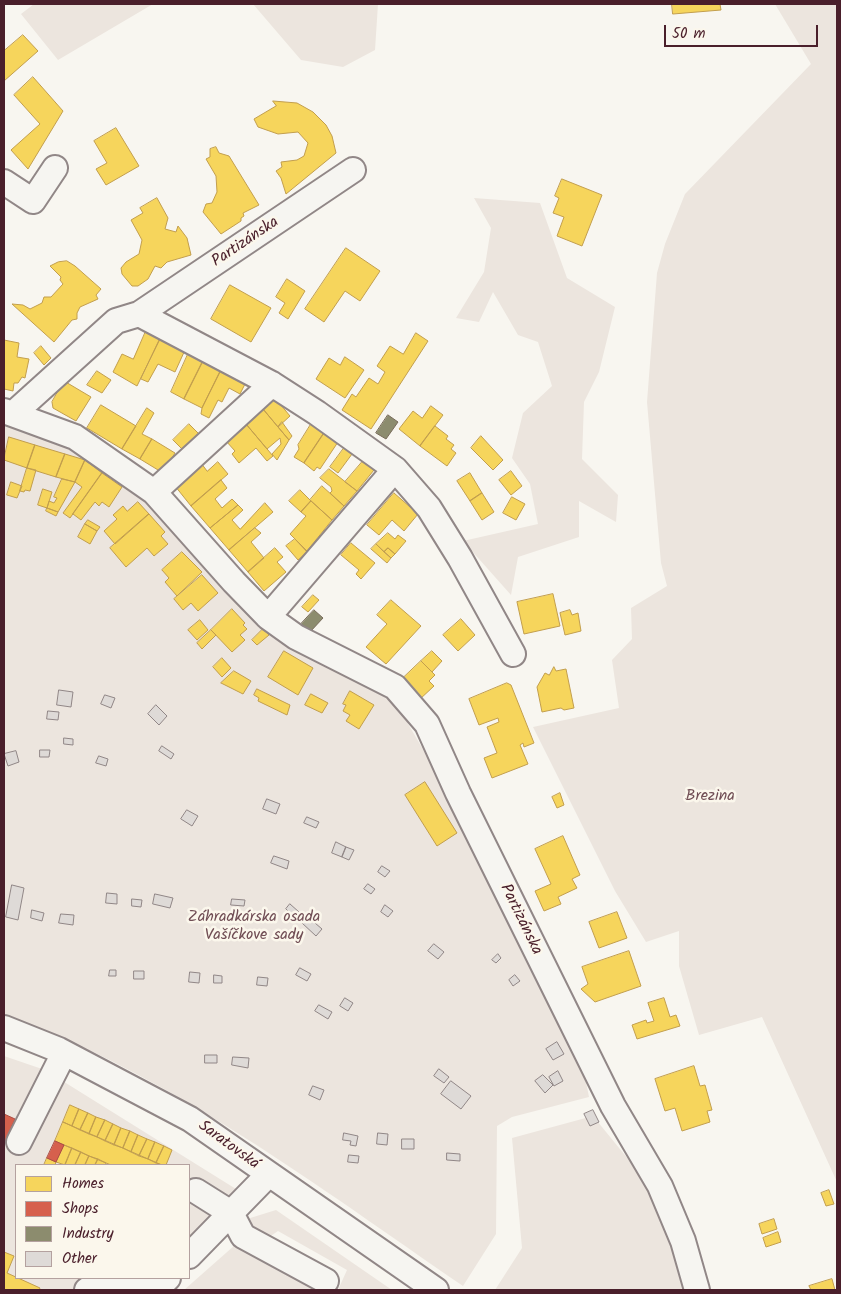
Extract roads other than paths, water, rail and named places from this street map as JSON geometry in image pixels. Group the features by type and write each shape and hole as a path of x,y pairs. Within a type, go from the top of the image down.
{"street":[{"path":"4,182 34,201 54,168"},
{"name":"Partizánska","path":"353,170 140,314 116,321 8,413 75,437 154,492 234,582 268,617 296,636 394,687 427,724 462,802 613,1106 660,1186 683,1241 697,1290"},
{"path":"140,314 272,384 317,413 395,469 429,508 460,558 513,654"},
{"path":"154,492 272,384"},
{"path":"268,617 395,469"},
{"name":"Saratovská","path":"4,1028 64,1053 190,1119 436,1290"},
{"path":"19,1142 64,1053"},
{"path":"190,1255 268,1175"},
{"path":"196,1191 231,1213 244,1236 326,1281"},
{"path":"87,1290 103,1279"},
{"path":"123,1279 148,1290"},
{"path":"156,1290 167,1279"}],"park label":[{"name":"Brezina","path":"710,797"},
{"name":"Záhradkárska osada Vašíčkove sady","path":"254,927"}]}
